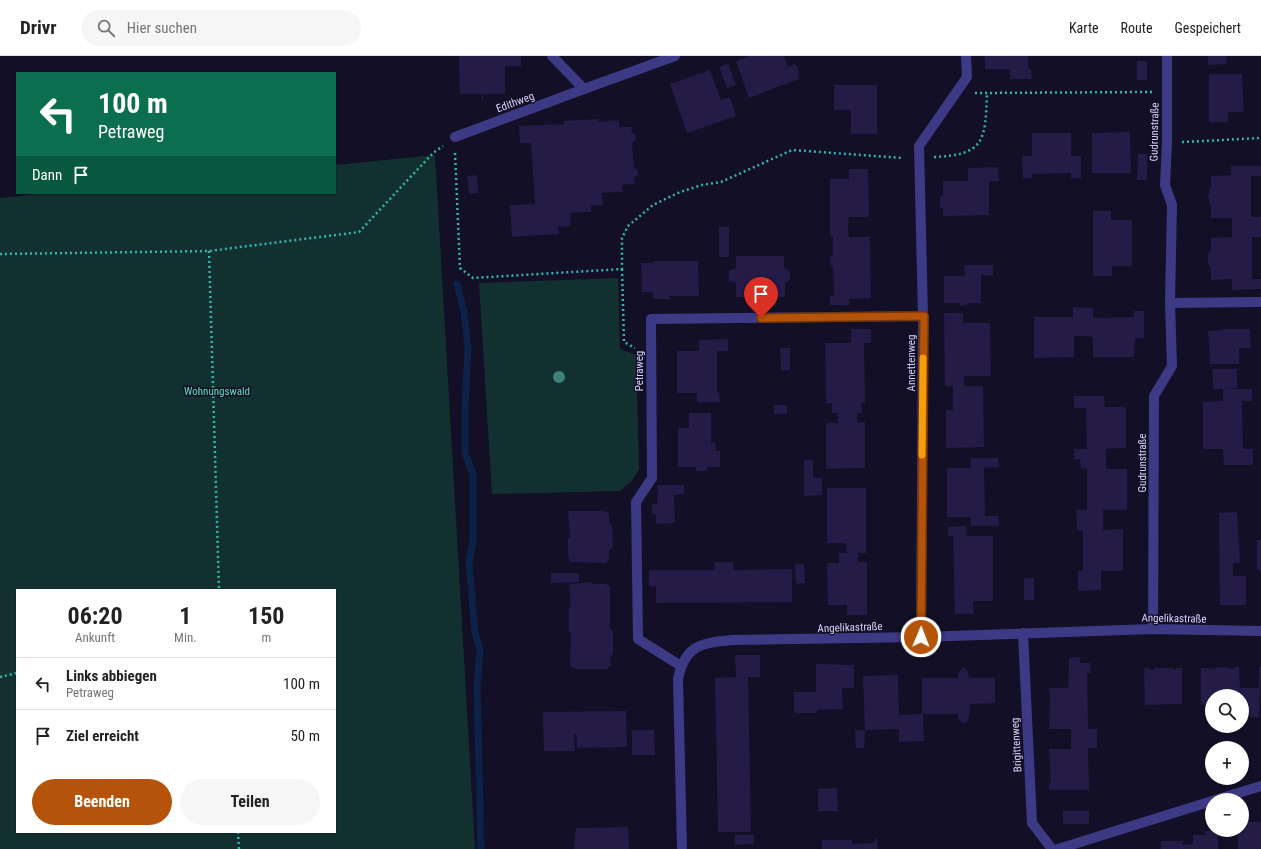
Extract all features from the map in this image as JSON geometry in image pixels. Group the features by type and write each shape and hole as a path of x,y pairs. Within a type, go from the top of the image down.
{"street":[{"path":"552,56 584,89"},
{"name":"Edithweg","path":"455,137 675,56"},
{"name":"Annettenweg","path":"921,637 924,316 920,146 966,77 966,56"},
{"name":"Gudrunstraße","path":"1153,629 1154,396 1172,366 1170,303 1172,205 1165,185 1168,142 1166,92 1167,56"},
{"path":"1170,303 1261,302"},
{"name":"Petraweg","path":"681,666 638,639 636,502 652,478 652,319 924,316"},
{"name":"Angelikastraße","path":"682,849 678,679 681,666 688,653 697,646 710,642 732,640 921,637 1153,629 1261,631"},
{"name":"Brigittenweg","path":"1023,633 1032,823 1052,849"},
{"path":"1238,793 1261,786"},
{"path":"1058,849 1205,803"}],"path":[{"path":"956,92 986,94 1166,92"},
{"path":"651,349 636,348 624,342 622,238 628,226 653,205 680,192 702,185 721,182 792,150 895,158 958,155 969,151 982,141 986,130 986,94"},
{"path":"0,254 209,252 359,232 433,154 455,137"},
{"path":"455,137 460,268 473,278 622,269"},
{"path":"1168,142 1261,138"},
{"path":"209,252 219,589"},
{"path":"0,677 16,673"},
{"path":"238,833 239,849"}],"green space":[{"name":"Wohnungswald","path":"435,155 475,849 0,849 0,198 38,194 336,194 336,165"},
{"path":"618,278 620,349 636,355 639,469 632,481 620,491 492,494 479,283"}],"building":[{"path":"459,56 521,56 521,66 505,66 505,94 483,94 482,101 482,94 460,94"},
{"path":"750,56 784,56 788,67 794,64 798,67 799,79 749,98 736,61"},
{"path":"983,56 1028,56 1028,69 1031,69 1032,79 1010,79 1010,69 985,69 985,58"},
{"path":"1208,56 1227,56 1226,64 1208,65"},
{"path":"1137,61 1147,61 1147,80 1137,80"},
{"path":"728,63 736,85 727,88 719,67"},
{"path":"710,70 721,100 730,97 736,116 687,133 670,84"},
{"path":"1209,74 1242,74 1244,112 1228,112 1228,122 1209,122"},
{"path":"834,85 877,85 877,134 851,134 851,110 834,110"},
{"path":"598,119 599,122 619,120 619,127 631,127 636,140 632,143 634,167 638,170 638,175 634,178 635,184 622,185 623,192 602,193 603,205 591,206 591,212 570,213 571,226 558,227 559,234 512,237 510,205 535,204 531,143 520,143 519,126 564,124 564,121"},
{"path":"1130,132 1131,173 1092,173 1092,133"},
{"path":"1032,133 1071,133 1071,156 1081,156 1081,178 1071,178 1071,173 1032,174 1032,178 1023,178 1022,156 1032,156"},
{"path":"1138,154 1147,154 1147,180 1137,180"},
{"path":"1231,166 1261,166 1261,176 1251,176 1251,217 1261,217 1261,237 1252,237 1252,279 1261,279 1261,289 1232,290 1232,279 1211,280 1211,269 1208,264 1208,254 1211,249 1211,238 1232,237 1232,218 1211,218 1211,207 1208,197 1211,187 1211,176 1231,175"},
{"path":"998,167 999,181 989,181 989,215 943,216 943,208 940,208 940,196 943,196 943,181 968,181 968,168"},
{"path":"849,169 868,169 869,217 849,217 848,227 849,237 870,237 871,298 849,299 849,305 830,305 830,296 834,296 833,266 831,267 830,256 833,256 833,236 830,236 830,179 849,179"},
{"path":"477,175 478,193 469,194 467,176"},
{"path":"1093,211 1111,211 1111,220 1132,220 1132,266 1112,266 1112,276 1093,276"},
{"path":"719,227 729,227 729,257 719,257"},
{"path":"736,256 784,256 784,268 790,271 790,280 785,283 785,297 736,297 736,283 729,281 729,270 736,268"},
{"path":"653,261 698,261 699,296 670,296 670,299 653,299 653,292 642,292 641,263 653,263"},
{"path":"964,265 993,265 993,276 981,275 981,303 967,303 967,305 960,306 960,303 944,303 944,276 965,276"},
{"path":"1073,307 1093,308 1093,318 1134,317 1134,311 1144,311 1144,338 1135,338 1134,357 1093,357 1093,337 1074,336 1074,357 1034,358 1034,317 1073,317"},
{"path":"944,313 963,313 963,323 990,323 991,376 964,376 964,386 983,386 984,447 946,448 946,410 953,410 953,386 945,386"},
{"path":"851,329 871,329 871,343 864,343 865,403 861,403 862,413 857,413 857,423 865,422 865,468 826,469 826,423 838,423 838,413 832,413 832,403 826,403 825,343 851,343"},
{"path":"1222,329 1250,329 1251,348 1239,348 1239,364 1210,364 1208,331"},
{"path":"728,339 728,351 717,351 717,393 719,393 720,402 697,402 697,393 677,393 677,351 699,351 699,340"},
{"path":"780,348 790,348 790,370 781,371"},
{"path":"1212,369 1237,369 1237,388 1224,389 1252,389 1252,401 1242,401 1243,449 1253,449 1253,465 1224,465 1223,449 1203,449 1203,402 1223,401 1223,389 1213,389"},
{"path":"1074,396 1104,396 1105,407 1126,407 1126,448 1106,449 1106,469 1127,469 1127,510 1103,510 1103,530 1123,529 1123,571 1101,571 1101,590 1078,591 1078,571 1083,571 1083,530 1077,530 1076,510 1087,510 1087,468 1081,469 1080,459 1074,459 1074,449 1087,449 1086,408 1074,408"},
{"path":"774,405 787,405 787,414 774,414"},
{"path":"689,413 711,413 711,443 715,442 716,451 720,451 720,467 707,467 707,471 696,471 696,467 678,467 678,428 689,428"},
{"path":"971,458 998,458 999,467 984,468 985,516 998,516 999,526 971,526 971,517 947,517 947,468 971,468"},
{"path":"804,460 813,460 813,478 822,478 822,495 804,496"},
{"path":"658,485 684,485 684,494 674,495 675,523 656,524 656,514 652,514 652,504 657,504"},
{"path":"827,488 866,488 866,553 858,553 858,562 867,562 867,615 847,615 847,605 828,605 827,563 839,563 839,553 847,553 846,543 827,543"},
{"path":"568,511 605,511 609,514 609,522 612,525 613,548 609,551 609,559 606,563 570,562 568,555 568,539 570,538"},
{"path":"1237,512 1240,563 1233,563 1233,576 1246,576 1246,605 1220,605 1219,513"},
{"path":"966,526 967,536 993,536 993,601 973,601 974,614 955,614 953,536 948,536 948,527"},
{"path":"1257,540 1261,540 1261,570 1257,570"},
{"path":"714,562 733,562 733,570 792,569 792,602 656,603 656,586 649,586 649,570 715,570"},
{"path":"795,564 804,564 805,583 796,584"},
{"path":"551,573 579,573 579,582 551,583"},
{"path":"1024,578 1034,578 1034,600 1024,600"},
{"path":"591,582 593,584 606,584 610,587 610,628 613,631 613,654 610,657 611,665 607,669 578,669 571,667 569,608 571,606 569,584"},
{"path":"735,655 760,655 760,677 748,677 751,832 718,832 715,678 736,677"},
{"path":"1080,657 1080,663 1090,663 1091,673 1087,673 1088,729 1097,729 1097,748 1088,748 1089,790 1049,790 1049,783 1051,783 1049,749 1071,749 1071,729 1049,729 1050,695 1048,688 1068,688 1069,658"},
{"path":"816,664 854,665 854,688 842,688 843,709 817,710 817,713 794,713 794,692 816,692"},
{"path":"963,667 968,672 969,678 995,678 995,703 970,704 969,718 965,724 958,719 958,714 922,714 922,678 958,678 958,673"},
{"path":"1221,667 1233,669 1234,667 1239,667 1240,688 1259,688 1259,667 1261,667 1259,717 1250,717 1249,689 1205,689 1205,705 1201,705 1201,668 1209,669"},
{"path":"1144,668 1154,670 1154,668 1173,668 1176,670 1176,668 1182,668 1182,704 1145,705"},
{"path":"898,675 899,715 923,714 924,741 899,742 899,729 865,730 863,676"},
{"path":"626,711 627,747 577,748 577,736 574,734 575,751 544,751 543,712"},
{"path":"632,730 654,730 655,755 632,755"},
{"path":"855,730 865,730 864,748 856,748"},
{"path":"837,788 838,811 818,811 818,789"},
{"path":"1063,811 1089,811 1089,824 1063,824"},
{"path":"1249,819 1250,822 1261,822 1261,849 1238,849 1237,837 1249,837"},
{"path":"628,827 629,849 574,849 576,828"},
{"path":"735,835 754,835 754,844 735,845"},
{"path":"1193,835 1218,837 1218,849 1161,849 1161,841 1183,841 1183,845 1193,844"},
{"path":"875,839 877,839 877,849 822,849 822,840 852,840 852,844 875,843"}],"waterway":[{"path":"457,284 464,312 468,348 465,409 465,453 473,475 473,541 469,562 475,632 480,649 477,687 481,849"}],"slow traffic":[{"path":"922,455 923,358"}],"route":[{"path":"761,318 924,316 921,637"}]}
